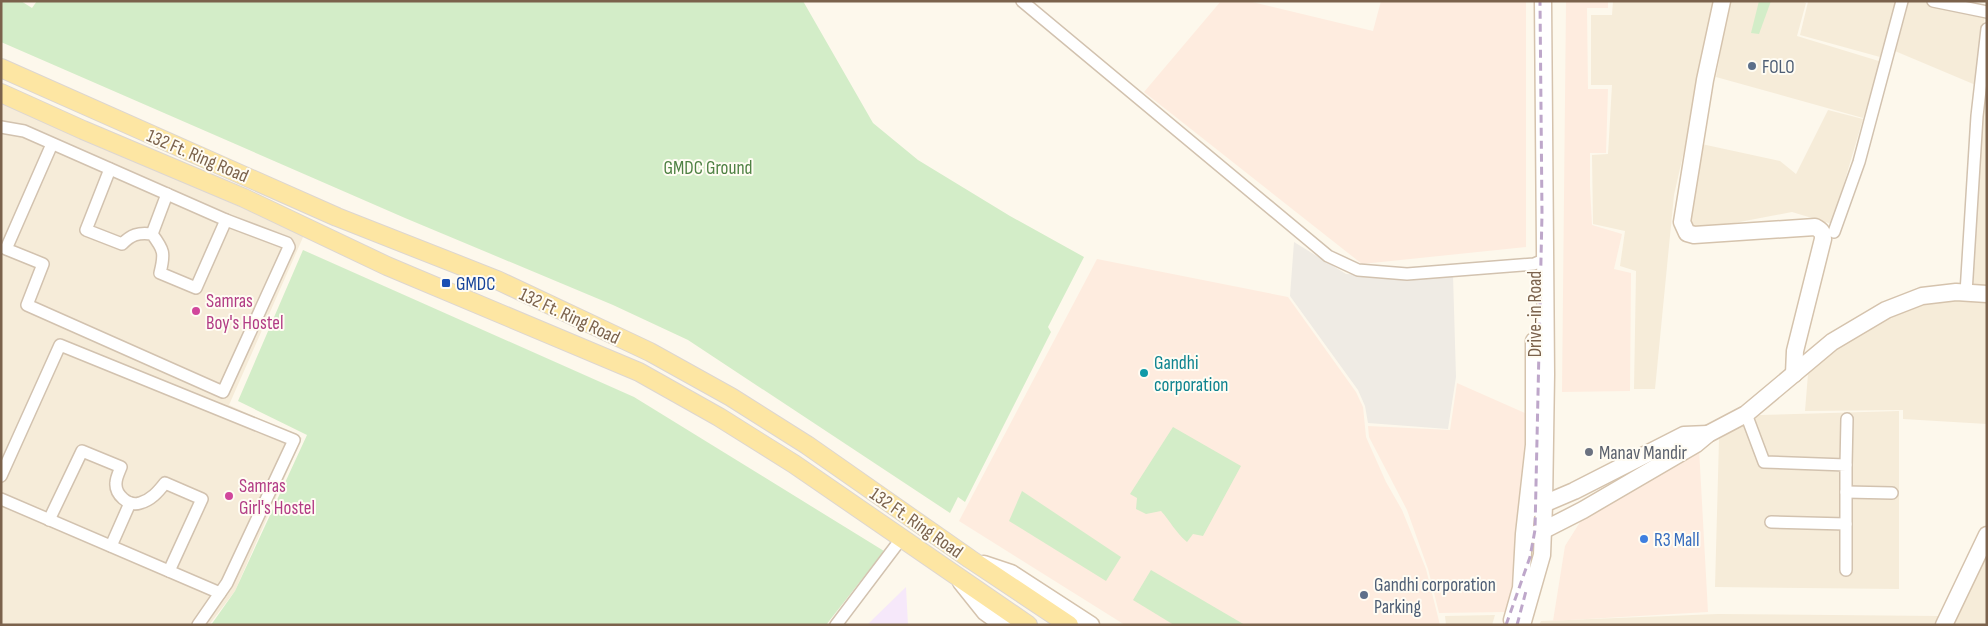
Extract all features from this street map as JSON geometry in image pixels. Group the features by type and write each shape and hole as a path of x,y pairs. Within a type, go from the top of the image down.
{"main road":[{"name":"132 Ft. Ring Road","path":"1,68 337,217 497,280 650,352 731,397 807,445 970,559 1069,625"},
{"name":"132 Ft. Ring Road","path":"1,93 244,198 387,266 639,372 728,422 794,464 1028,625"}],"street":[{"path":"1022,1 1328,256 1358,270 1407,274 1540,261"},
{"name":"Drive-in Road","path":"1522,625 1542,555 1544,505 1540,261 1532,1"},
{"name":"Drive-in Road","path":"1511,625 1521,588 1524,538 1534,445 1540,261 1543,1"},
{"path":"1722,1 1705,80 1682,222 1687,233 1694,234 1815,227 1820,229 1823,239 1795,351 1794,374"},
{"path":"1834,232 1859,162 1902,1"},
{"path":"1933,1 1987,12"},
{"path":"1966,293 1977,116 1987,29"},
{"path":"1,127 24,131 226,220 287,243 289,246 223,392 27,305 43,264 6,249 52,144"},
{"path":"110,169 86,230 122,244 130,236 141,232 152,234 162,248 163,261 160,273 196,288 226,220"},
{"path":"152,234 166,194"},
{"path":"1524,538 1543,532 1696,444 1708,434 1746,414 1832,342 1886,310 1922,296 1966,293 1987,294"},
{"path":"1,476 60,345 294,440 227,583 198,625"},
{"path":"1746,414 1764,462 1846,465"},
{"path":"1846,570 1847,419"},
{"path":"1527,510 1544,505 1684,436 1708,434"},
{"path":"49,520 82,451 121,467 116,483 119,496 130,503 139,504 154,496 165,483 202,499 169,571"},
{"path":"1846,492 1892,493"},
{"path":"1,499 220,593"},
{"path":"111,546 130,503"},
{"path":"1771,522 1846,524"},
{"path":"1944,625 1987,535"},
{"path":"836,625 900,538"},
{"path":"970,559 1011,574 1092,625"},
{"path":"955,576 985,612 1003,625"}],"shaded area":[{"path":"1221,1 1248,1 1373,31 1381,1 1526,1 1526,247 1362,264 1144,92"},
{"path":"1566,1 1608,1 1608,8 1587,8 1588,89 1608,89 1606,153 1590,153 1592,225 1622,234 1614,269 1631,273 1630,391 1562,392"},
{"path":"1613,1 1718,1 1674,195 1655,389 1634,389 1636,271 1620,266 1625,231 1593,224 1592,155 1608,154 1612,85 1591,85 1591,15 1612,15"},
{"path":"1730,1 1801,1 1806,3 1797,36 1882,62 1863,118 1716,77"},
{"path":"1806,1 1924,1 1985,12 1978,86 1883,46 1880,57 1800,35 1808,2"},
{"path":"1987,70 1987,290 1972,287 1983,104"},
{"path":"1,102 304,235 229,405 302,438 235,591 209,625 1,624"},
{"path":"1828,110 1863,119 1832,224 1792,212 1682,233 1697,143 1780,161 1796,174"},
{"path":"1294,242 1346,274 1407,277 1453,275 1456,377 1448,429 1368,423 1365,406 1358,390 1290,296"},
{"path":"1097,259 1288,297 1356,392 1363,407 1366,437 1386,482 1402,510 1426,569 1440,625 1125,625 959,521"},
{"path":"1964,297 1987,300 1987,424 1903,419 1903,410 1805,411 1808,374 1835,347 1889,313 1923,301"},
{"path":"1457,383 1527,414 1529,446 1516,581 1506,612 1439,613 1428,569 1407,510 1369,437 1368,426 1450,430"},
{"path":"1899,411 1899,589 1715,587 1719,439 1760,415"},
{"name":"R3 Mall","path":"1699,448 1708,612 1553,621 1565,546 1582,519"},
{"path":"1987,547 1987,625 1953,625"},
{"path":"906,587 908,625 867,625"},
{"path":"1718,614 1939,616 1936,625 1539,625 1541,621"},
{"path":"1495,615 1492,625 1446,625 1445,616"}],"green space":[{"name":"GMDC Ground","path":"1,1 21,1 32,8 37,1 803,1 873,123 918,160 1010,216 1084,257 1048,327 1051,332 965,502 958,497 950,513 688,340 613,305 405,218 1,42"},
{"path":"1759,1 1771,1 1759,34 1751,33"},
{"path":"303,250 634,397 884,551 826,625 211,625 235,591 307,435 238,401"},
{"path":"1173,427 1241,466 1203,536 1193,534 1187,542 1161,511 1146,514 1136,509 1137,498 1130,494"},
{"path":"1022,491 1121,557 1106,581 1009,521"},
{"path":"1151,570 1245,625 1174,625 1133,600"}],"railway":[{"path":"1506,625 1530,557 1535,530 1542,214 1540,1"},
{"path":"1517,625 1526,591"}],"place":[{"name":"FOLO","path":"1752,66"},
{"name":"GMDC","path":"446,283"},
{"name":"Samras Boy's Hostel","path":"196,311"},
{"name":"Gandhi corporation","path":"1144,373"},
{"name":"Manav Mandir","path":"1589,452"},
{"name":"Samras Girl's Hostel","path":"229,496"},
{"name":"R3 Mall","path":"1644,539"},
{"name":"Gandhi corporation Parking","path":"1364,595"}]}
